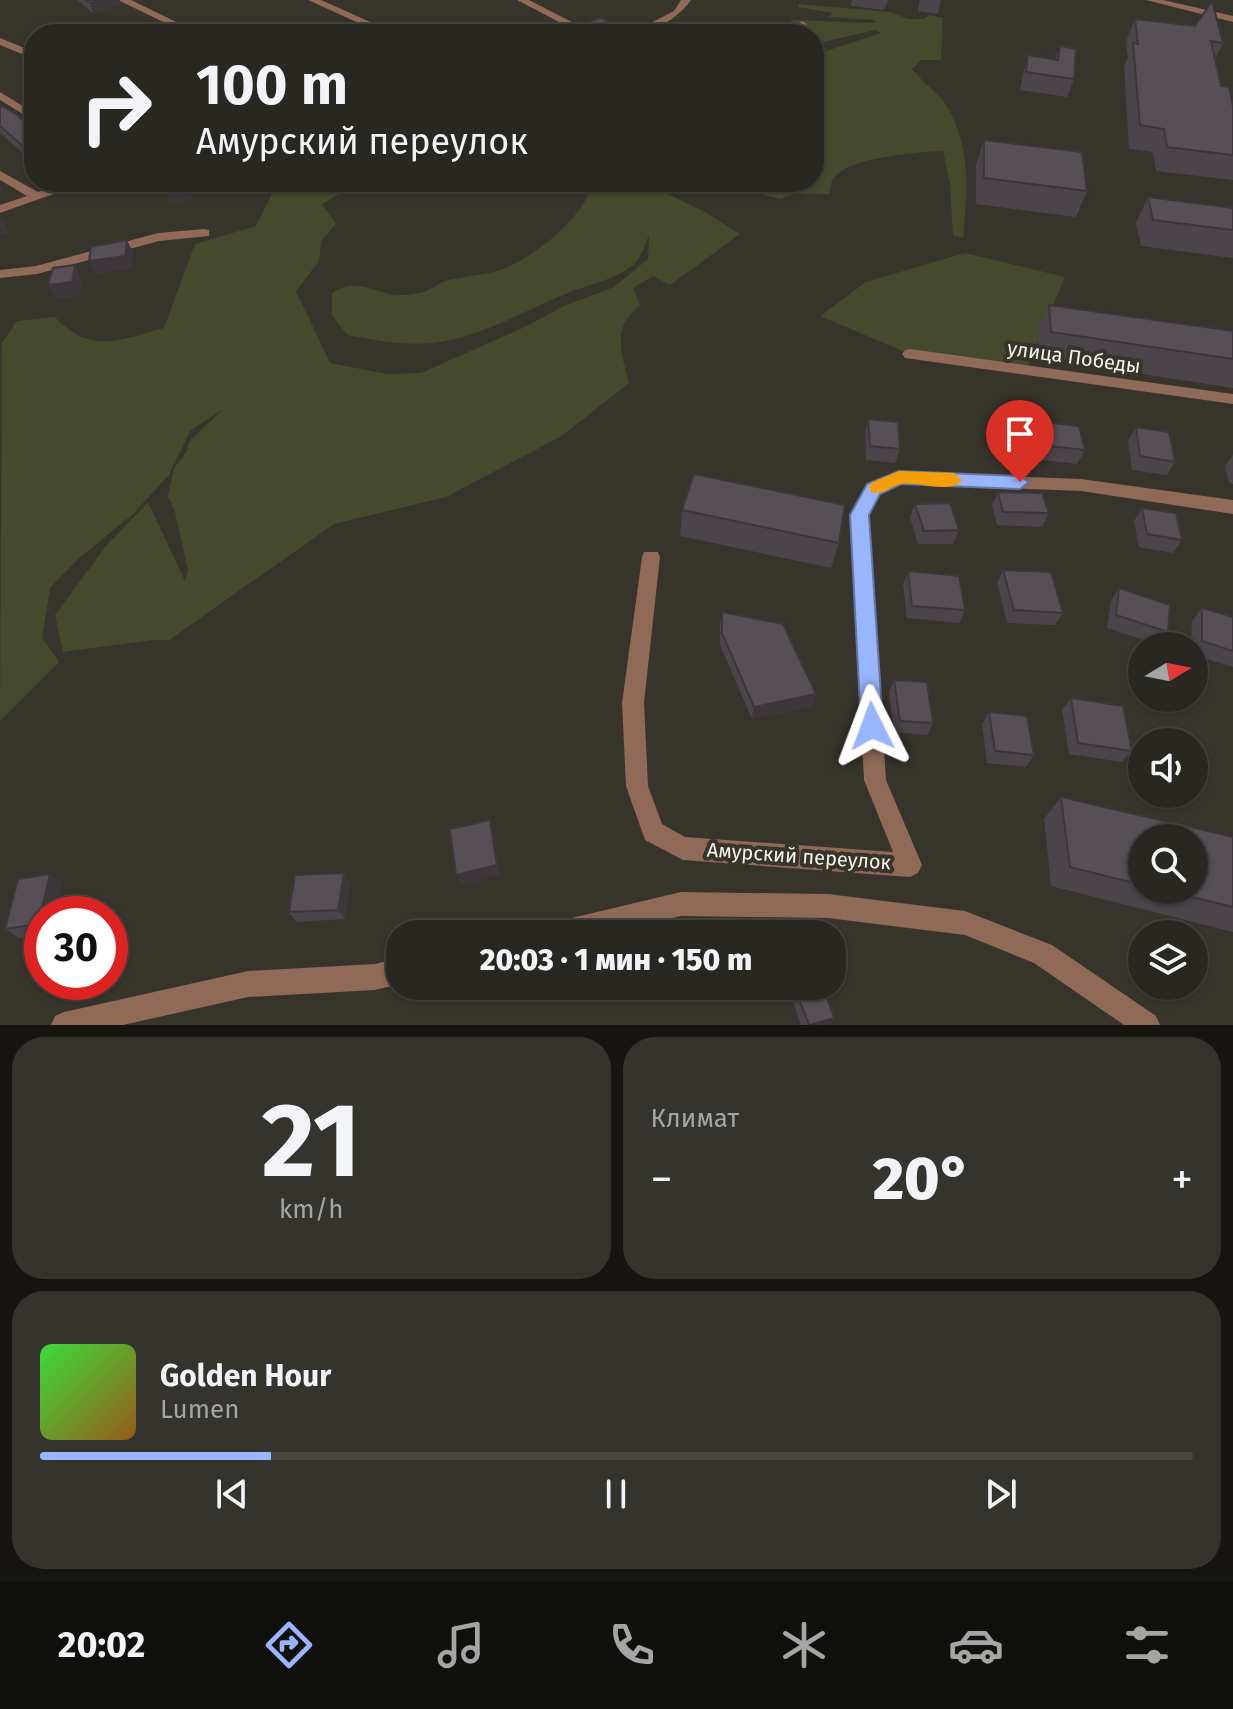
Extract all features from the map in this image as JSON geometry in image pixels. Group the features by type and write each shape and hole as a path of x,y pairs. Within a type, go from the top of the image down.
{"street":[{"path":"123,0 175,24"},
{"path":"313,0 369,24"},
{"path":"522,0 570,24"},
{"path":"654,24 677,13 686,0"},
{"path":"1151,0 1233,19"},
{"path":"0,41 24,52"},
{"path":"0,95 24,111"},
{"path":"0,175 24,189"},
{"path":"29,192 38,197"},
{"path":"0,209 52,192"},
{"path":"0,274 37,270 158,237 204,233"},
{"name":"улица Победы","path":"910,354 1233,399"},
{"name":"Амурский переулок","path":"651,557 633,703 637,786 653,832 683,848 910,865 875,780 859,515 873,489 899,478 1081,485 1233,507"},
{"path":"614,920 681,904 828,906 965,923 1043,954 1147,1025"},
{"path":"64,1025 248,984 386,974"}],"green space":[{"path":"799,4 890,12 908,19 924,19 929,15 943,18 941,60 921,60 912,69 946,105 960,137 966,170 963,238 953,235 950,184 943,151 886,157 855,165 834,177 829,194 795,194 781,199 760,192 824,192 824,52 881,33 875,30 824,42 824,24 790,24 791,20 876,23 874,20 829,17 833,13 798,7"},
{"path":"273,192 340,192 322,204 336,224 321,241 319,261 296,291 330,363 387,374 421,373 527,326 564,306 614,287 648,259 649,235 638,259 624,271 483,330 449,340 411,344 347,335 332,315 332,293 354,285 393,295 413,294 448,280 503,269 530,255 557,234 570,222 589,192 664,192 740,234 670,285 653,276 633,288 640,305 625,322 621,340 629,383 560,437 446,497 334,524 169,640 63,652 55,615 106,546 148,502 185,581 188,570 175,512 168,496 174,468 186,453 189,442 223,409 190,431 169,475 132,515 78,559 50,588 42,638 59,662 0,721 2,343 17,321 55,317 68,329 93,340 119,340 164,328 195,244 256,226"},
{"path":"965,253 1065,277 1026,370 910,354 820,316 866,282"}],"building":[{"path":"1212,1 1223,43 1211,41 1221,86 1229,87 1233,107 1233,155 1167,147 1164,129 1140,125 1133,43 1138,44 1135,19 1195,26"},
{"path":"602,18 611,24 595,24 590,21"},
{"path":"1060,46 1076,49 1074,79 1026,72 1028,55 1058,60"},
{"path":"0,105 24,121 24,147 0,126"},
{"path":"984,140 1082,152 1087,191 984,178"},
{"path":"1148,197 1233,208 1233,230 1153,220"},
{"path":"127,240 125,256 89,261 91,247"},
{"path":"75,265 72,282 48,285 53,268"},
{"path":"1049,305 1233,331 1233,359 1051,332"},
{"path":"868,419 898,422 900,449 870,446"},
{"path":"1019,419 1079,426 1085,450 1023,443"},
{"path":"1136,427 1169,432 1175,462 1140,456"},
{"path":"694,474 845,505 839,543 682,510"},
{"path":"998,492 1042,493 1049,513 1003,512"},
{"path":"950,503 959,530 924,531 915,504"},
{"path":"1142,508 1176,513 1182,540 1147,534"},
{"path":"1003,570 1051,572 1063,613 1014,610"},
{"path":"908,571 959,576 965,610 912,606"},
{"path":"1119,588 1170,605 1168,632 1116,615"},
{"path":"1202,608 1233,617 1233,651 1208,643 1208,632 1202,632"},
{"path":"722,612 783,624 816,694 754,707 722,633"},
{"path":"894,680 927,682 933,723 900,721"},
{"path":"1071,698 1123,706 1128,750 1078,743"},
{"path":"989,712 1027,716 1034,755 995,751"},
{"path":"1061,797 1177,824 1128,824 1128,882 1070,867"},
{"path":"490,820 497,865 456,875 450,829"},
{"path":"1208,831 1233,837 1233,907 1208,901"},
{"path":"344,873 338,910 289,912 295,875"},
{"path":"50,874 45,896 24,896 24,926 5,929 18,879"},
{"path":"800,1000 828,1000 834,1018 809,1025"}],"slow traffic":[{"path":"878,487 899,478 954,480"}],"route":[{"path":"872,726 859,515 873,489 899,478 1020,482"}]}
